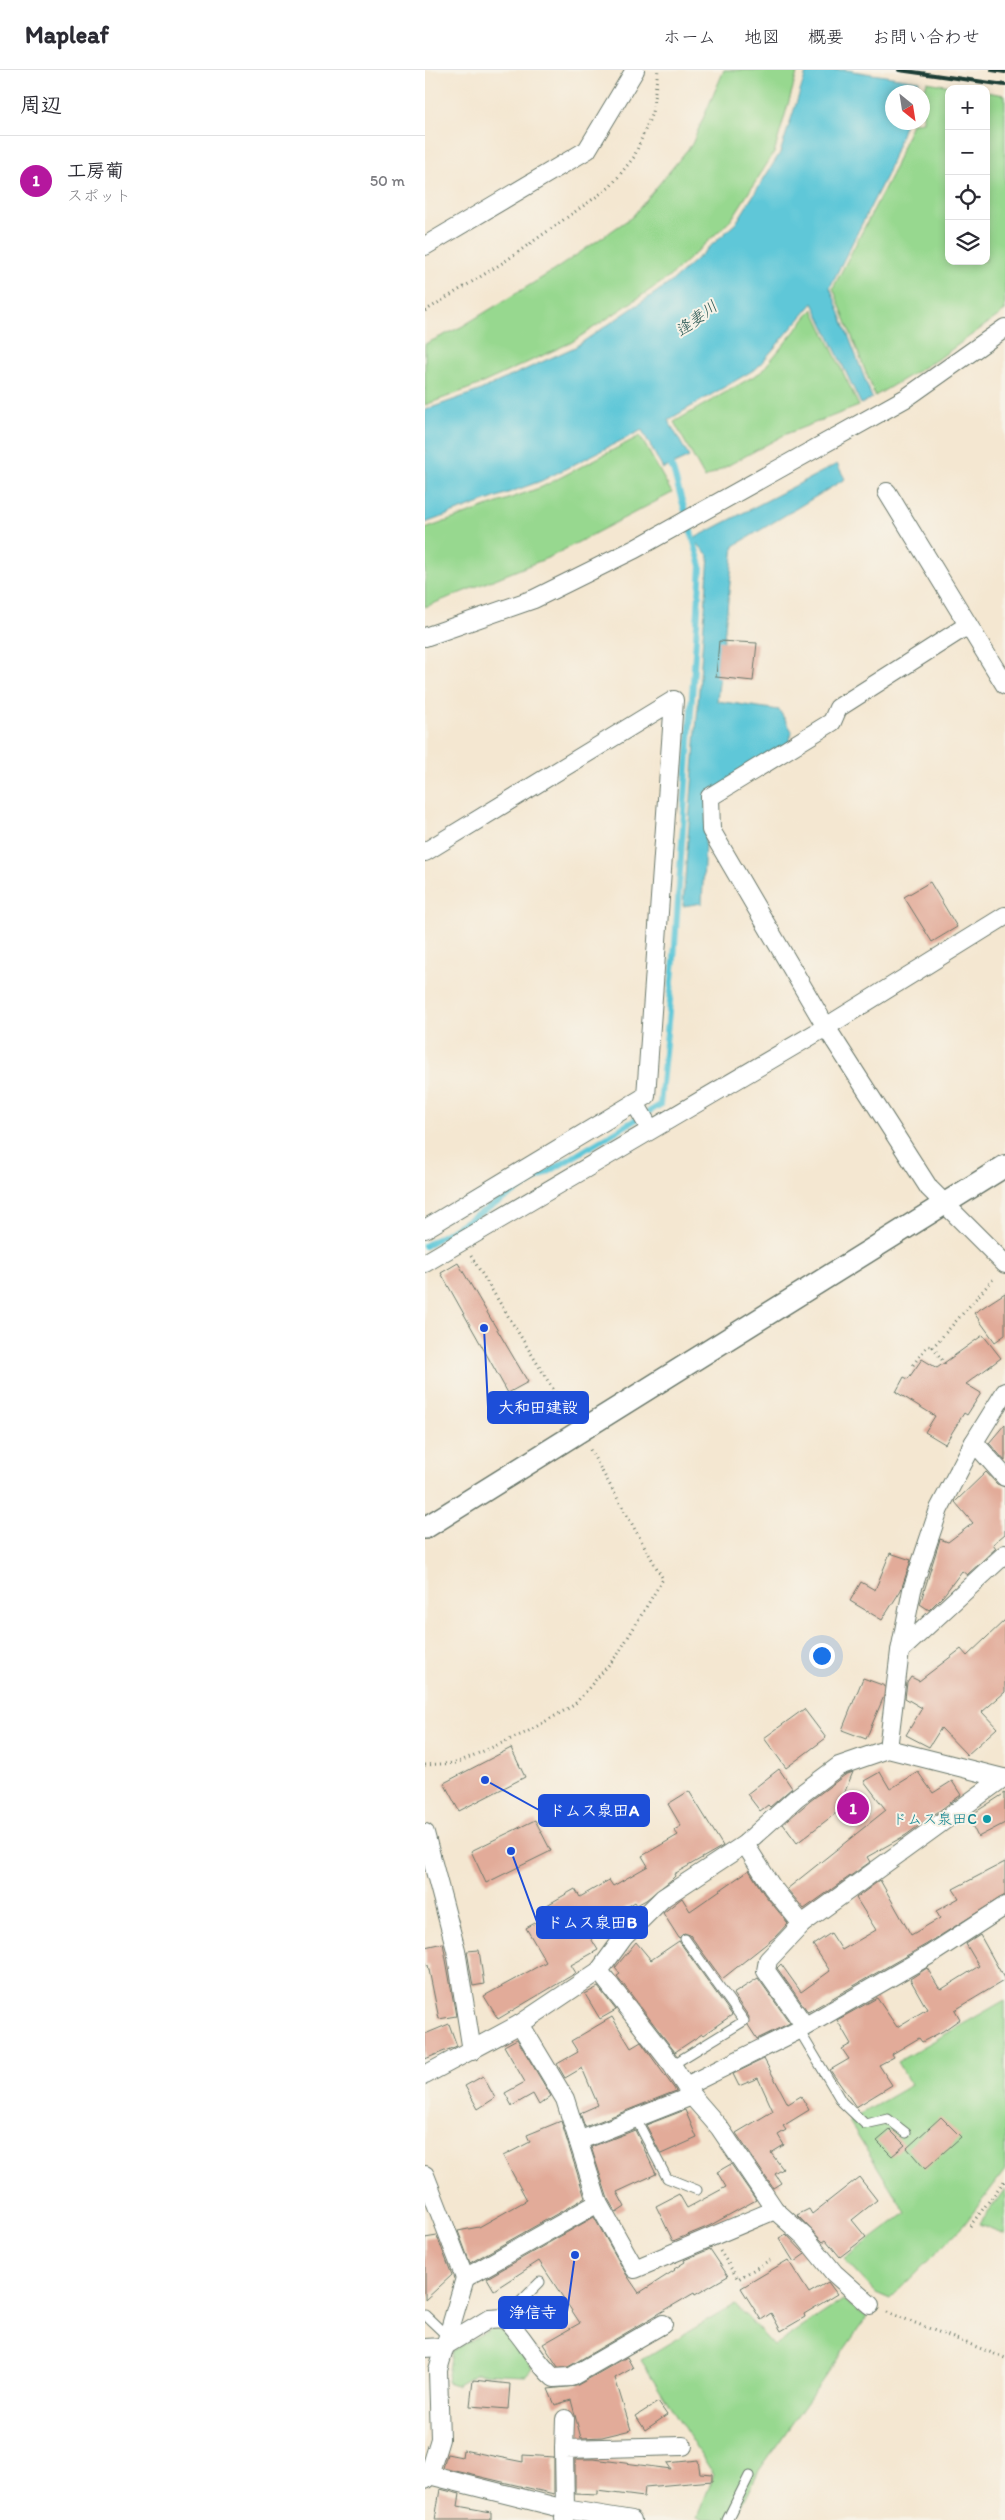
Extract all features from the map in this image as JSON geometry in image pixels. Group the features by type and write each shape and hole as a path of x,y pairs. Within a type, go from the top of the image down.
{"street":[{"path":"425,246 587,150 635,70"},
{"path":"425,638 534,599 635,549 906,398 1005,328"},
{"path":"887,492 1005,684"},
{"path":"968,625 838,708 832,722 710,797 711,830 826,1027 929,1188 945,1203 1002,1268"},
{"path":"425,852 673,700 646,1096 425,1229"},
{"path":"425,1264 462,1240 826,1027 1005,916"},
{"path":"635,1103 650,1129"},
{"path":"425,1528 1005,1166"},
{"path":"888,1749 900,1651 913,1590 939,1509 974,1442 1005,1392"},
{"path":"974,1442 1005,1477"},
{"path":"900,1651 1005,1554"},
{"path":"425,2075 520,2024 599,1971 625,1937 663,1898 745,1844 795,1798 839,1766 888,1749 1004,1778"},
{"path":"802,2028 766,1971 768,1960 802,1924 1004,1778"},
{"path":"425,1833 457,1950 472,2051"},
{"path":"745,1844 772,1887 802,1924"},
{"path":"578,2141 636,2119 689,2091 931,1954 1005,1906"},
{"path":"599,1971 672,2065 689,2091 719,2127 775,2210 805,2237 834,2273 870,2305"},
{"path":"520,2024 565,2099 598,2203 635,2269 775,2210"},
{"path":"425,2175 465,2278 438,2370 440,2439 427,2478 564,2515 632,2520"},
{"path":"465,2278 598,2203"},
{"path":"425,2348 445,2342 489,2319 504,2318 518,2331 542,2368 554,2378 571,2377 663,2324"},
{"path":"564,2515 565,2418"},
{"path":"564,2449 683,2446"}],"lane":[{"path":"672,2065 744,2021 685,1939"},
{"path":"802,2028 842,2102 865,2124 887,2119 906,2132"},
{"path":"636,2119 667,2178 697,2190"},
{"path":"504,2318 540,2282"},
{"path":"425,2315 445,2342"},
{"path":"727,2520 749,2476"}],"path":[{"path":"425,311 503,262 611,187 635,157 652,113 658,70"},
{"path":"425,1765 456,1763 527,1732 574,1705 618,1654 663,1579 580,1432 462,1240"},
{"path":"933,1347 1002,1268"},
{"path":"913,1365 927,1346 933,1347 945,1364"},
{"path":"970,2226 1005,2180"},
{"path":"711,2236 737,2279 770,2260"},
{"path":"870,2305 1005,2358"}],"green space":[{"path":"724,70 798,70 774,153 731,220 668,278 572,342 476,386 425,405 425,344 461,327 553,271 632,217 692,144"},
{"path":"927,82 945,85 945,265 990,265 990,93 1005,95 1005,311 941,357 875,396 833,288 892,174 909,130 930,130 930,85 926,85"},
{"path":"813,309 859,406 786,434 705,478 674,422 761,372"},
{"path":"640,436 672,493 550,557 425,607 425,529 542,487"},
{"path":"1005,2000 1005,2170 963,2226 890,2299 876,2293 844,2259 906,2213 849,2121 911,2085 897,2062"},
{"path":"1005,2189 1005,2234 979,2224"},
{"path":"843,2300 867,2317 758,2472 735,2520 703,2520 697,2517 714,2475 641,2360 735,2304 774,2346"},
{"path":"493,2327 511,2335 532,2368 526,2375 477,2373 456,2385 447,2382 452,2351"}],"water":[{"name":"逢妻川","path":"807,70 845,70 919,81 918,85 885,85 885,130 903,130 887,174 830,287 872,398 861,404 813,303 757,368 668,420 689,457 663,469 642,430 541,481 425,523 425,410 476,392 575,347 670,283 736,223 780,153"},
{"path":"837,464 845,479 734,546 717,701 779,710 792,731 787,750 707,803 702,903 683,906 709,556 693,539"}],"building":[{"path":"719,641 757,643 753,681 716,677"},
{"path":"930,882 957,927 932,942 904,897"},
{"path":"458,1263 528,1382 508,1393 441,1273"},
{"path":"1005,1293 1005,1335 995,1342 974,1313"},
{"path":"983,1335 1001,1358 966,1384 981,1393 967,1415 964,1413 945,1444 925,1432 935,1416 896,1392 904,1377 908,1379 922,1359 937,1368"},
{"path":"1005,1424 1005,1461 989,1443"},
{"path":"986,1472 997,1484 1005,1487 1005,1534 993,1544 996,1548 967,1575 962,1571 943,1596 929,1610 920,1604 940,1539 948,1542 973,1523 955,1502"},
{"path":"890,1553 911,1560 901,1590 882,1620 850,1601 861,1582 875,1590"},
{"path":"1005,1620 1005,1692 982,1712 997,1728 967,1755 941,1728 929,1747 906,1735 922,1708 905,1698 907,1683 911,1677 919,1681 961,1649 967,1656"},
{"path":"863,1678 885,1686 884,1696 866,1739 842,1730"},
{"path":"804,1709 826,1738 786,1768 764,1738"},
{"path":"511,1748 525,1777 459,1811 444,1783"},
{"path":"779,1769 792,1788 770,1807 768,1805 760,1811 747,1794"},
{"path":"853,1772 836,1813 797,1843 783,1824 845,1775"},
{"path":"880,1772 890,1789 918,1772 933,1793 952,1781 961,1795 906,1835 867,1857 870,1862 804,1909 787,1889 886,1810 864,1781"},
{"path":"689,1791 723,1846 674,1874 675,1876 671,1880 646,1900 637,1905 635,1902 587,1932 598,1950 571,1965 576,1973 498,2019 484,1996 546,1962 526,1928 553,1913 547,1905 575,1889 580,1897 609,1880 613,1886 648,1866 642,1856 678,1835 674,1830 681,1826 668,1804"},
{"name":"ドムス泉田C","path":"1005,1793 1005,1823 978,1837 968,1817"},
{"path":"535,1820 551,1851 486,1883 471,1851"},
{"path":"1005,1862 1005,1895 927,1944 808,2012 777,1968 781,1964 801,1992 830,1971 813,1945 831,1933 842,1950 876,1930 856,1898 880,1880 911,1935 940,1918 936,1911 959,1898 953,1889"},
{"path":"749,1870 764,1894 788,1923 775,1937 722,1979 690,1935 684,1933 679,1938 663,1913 682,1898 690,1911"},
{"path":"980,1935 1005,1980 955,2010 960,2019 943,2031 922,2042 919,2038 892,2054 894,2057 879,2065 892,2085 856,2107 830,2070 849,2059 842,2049 851,2044 837,2020 877,1998 897,2027 927,2009 910,1979 927,1968 939,1988 942,1989 979,1966 966,1944"},
{"path":"679,1941 732,2015 675,2052 617,1976 620,1974 615,1968 636,1942 651,1960"},
{"path":"443,1943 456,2016 439,2019 428,1965 425,1966 425,1947"},
{"path":"479,1950 484,1984 473,1986 467,1951"},
{"path":"758,1978 790,2023 757,2039 748,2025 749,2017 733,1994"},
{"path":"598,1987 616,2010 600,2019 585,1994"},
{"path":"612,2017 631,2048 641,2042 676,2091 585,2127 580,2113 598,2105 582,2068 565,2078 557,2064 578,2052 571,2041"},
{"path":"449,2024 457,2046 425,2059 425,2034"},
{"path":"517,2039 551,2096 539,2105 533,2094 512,2106 505,2093 525,2082 504,2046"},
{"path":"764,2059 788,2104 801,2096 809,2110 783,2126 786,2130 778,2135 784,2145 771,2153 783,2169 775,2174 781,2183 773,2188 736,2133 773,2111 758,2078 739,2086 733,2074"},
{"path":"483,2076 495,2098 478,2109 465,2086"},
{"path":"685,2110 697,2138 661,2154 646,2125"},
{"path":"941,2117 961,2137 925,2169 907,2148"},
{"path":"561,2121 585,2198 470,2263 458,2231 479,2227 527,2200 503,2156 530,2142 527,2135"},
{"path":"635,2130 656,2174 617,2192 625,2207 616,2213 608,2199 591,2147"},
{"path":"890,2130 905,2145 892,2156 877,2141"},
{"path":"731,2164 756,2200 709,2226 673,2241 656,2206 679,2194 687,2208 726,2187 717,2172"},
{"path":"859,2177 877,2200 852,2220 866,2237 840,2257 826,2240 823,2242 797,2215 809,2209 812,2214"},
{"path":"594,2217 626,2274 639,2293 675,2270 685,2262 684,2260 710,2249 728,2276 695,2295 694,2293 568,2367 558,2367 543,2344 580,2323 539,2261 494,2290 487,2278"},
{"path":"786,2234 805,2254 794,2262 779,2238"},
{"path":"437,2236 452,2275 425,2300 425,2238"},
{"path":"788,2260 809,2293 828,2282 837,2294 804,2314 805,2317 781,2331 771,2313 761,2320 741,2288"},
{"path":"627,2357 633,2368 615,2378 631,2430 602,2437 581,2438 571,2400 555,2405 548,2389 576,2386"},
{"path":"473,2380 510,2384 508,2409 470,2406"},
{"path":"658,2402 667,2415 645,2430 636,2416"},
{"path":"463,2450 523,2462 523,2455 554,2457 554,2494 443,2468 447,2454 462,2457"},
{"path":"575,2459 594,2459 671,2469 667,2463 698,2460 700,2473 712,2474 712,2481 645,2487 644,2497 597,2491 597,2495 575,2494"},
{"path":"440,2489 460,2494 458,2506 491,2512 491,2520 435,2520"}],"waterway":[{"path":"425,1246 660,1105 674,959 701,566 673,470 667,457"}],"railway":[{"path":"899,70 1005,85"},
{"path":"992,70 1005,72"}],"place":[{"name":"大和田建設","path":"484,1328"},
{"name":"ドムス泉田A","path":"485,1780"},
{"name":"工房葡","path":"853,1808"},
{"name":"ドムス泉田C","path":"987,1819"},
{"name":"ドムス泉田B","path":"511,1851"},
{"name":"浄信寺","path":"575,2255"}]}
